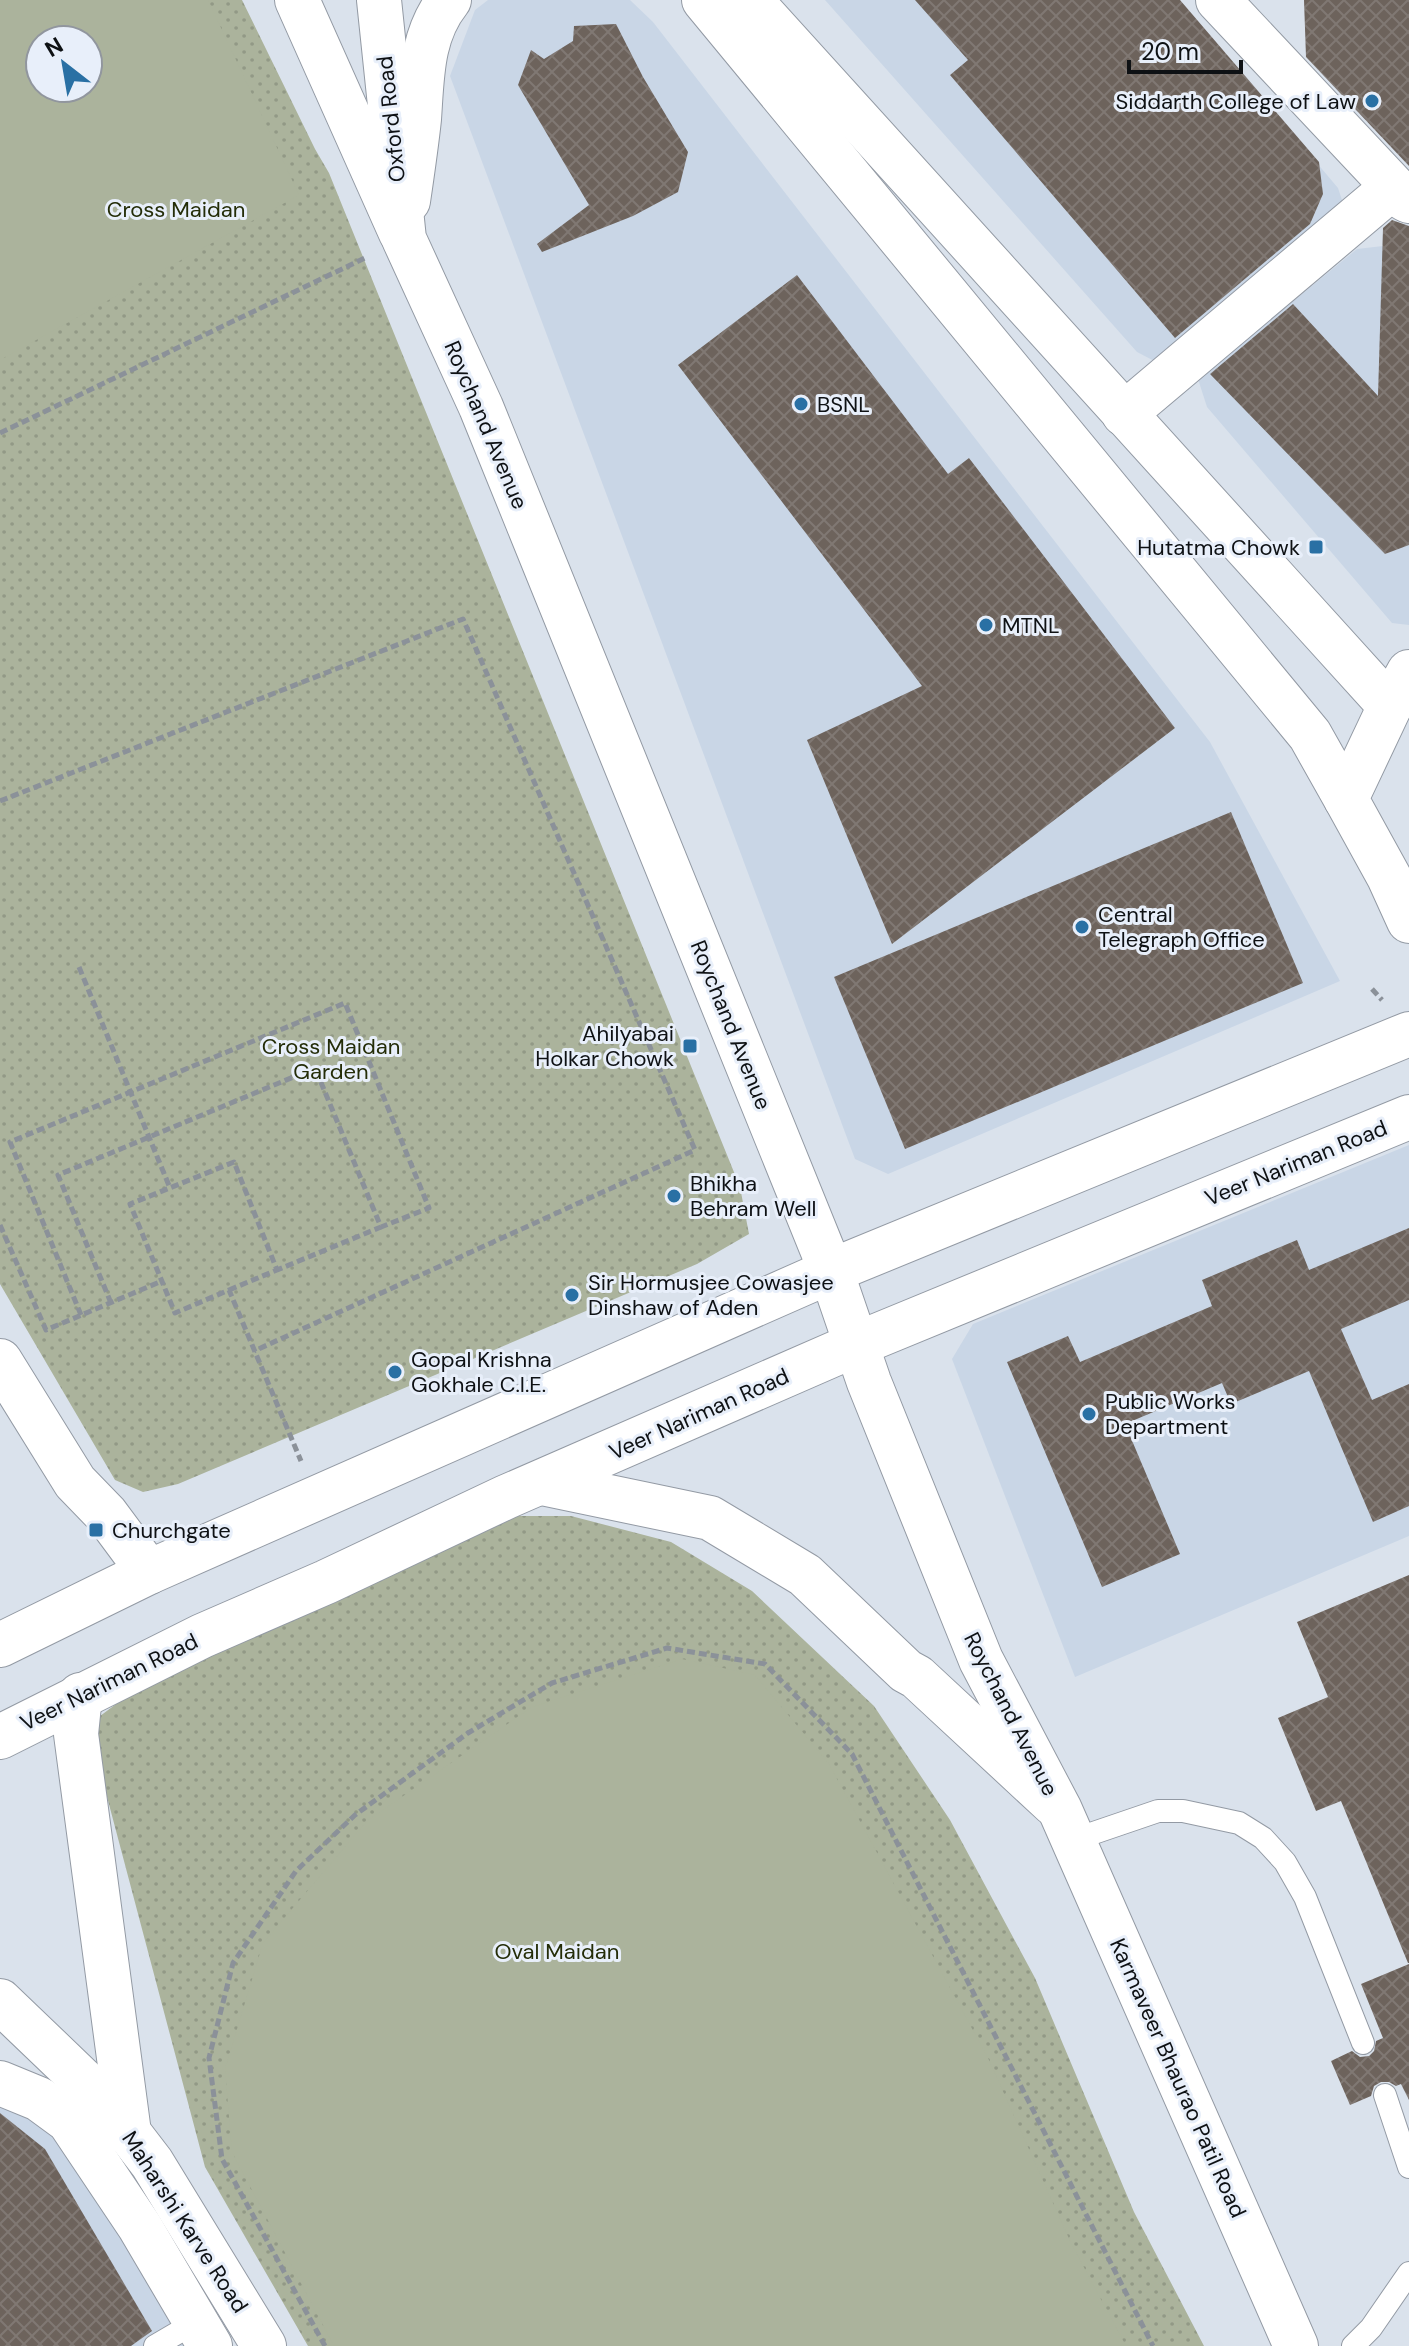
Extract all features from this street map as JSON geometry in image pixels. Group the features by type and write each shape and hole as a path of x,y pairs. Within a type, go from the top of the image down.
{"main road":[{"path":"297,0 404,239"},
{"name":"Oxford Road","path":"379,0 404,239"},
{"path":"404,239 419,120 422,66 435,17 449,0"},
{"path":"678,0 728,10 1403,703 1343,795"},
{"path":"1124,414 1402,196 1219,0"},
{"path":"728,10 1310,735 1343,795 1399,863 1409,921"},
{"name":"Roychand Avenue","path":"404,239 481,407 831,1271 981,1660 1067,1825"},
{"path":"0,1645 149,1572 831,1271 1409,1034"},
{"name":"Veer Nariman Road","path":"0,1737 202,1636 857,1344 1409,1117"},
{"path":"0,1361 75,1482 106,1514 149,1572"},
{"path":"542,1483 710,1518 805,1575 906,1671 917,1677 1067,1825"},
{"path":"80,1695 76,1734 129,2133"},
{"name":"Karmaveer Bhaurao Patil Road","path":"1067,1825 1296,2346"},
{"name":"Maharshi Karve Road","path":"0,2001 99,2096 152,2163 264,2346"},
{"name":"Maharshi Karve Road","path":"19,2091 69,2121 140,2227 203,2334"}],"lane":[{"path":"1067,1825 1158,1811 1183,1811 1239,1823 1263,1838 1285,1862 1305,1897 1363,2043"},
{"path":"1385,2095 1409,2167"},
{"path":"1353,2346 1371,2328 1409,2273"},
{"path":"155,2346 203,2334"}],"path":[{"path":"0,433 404,239"},
{"path":"0,801 463,619 695,1150 254,1351"},
{"path":"79,967 170,1188"},
{"path":"81,1315 10,1142 345,1003 429,1208 175,1313 130,1204 234,1162 277,1270"},
{"path":"111,1303 58,1175 315,1068 381,1227"},
{"path":"0,1225 46,1330 162,1281"},
{"path":"229,1290 317,1498"},
{"path":"325,2346 222,2159 209,2058 233,1963 296,1871 355,1815 468,1733 552,1683 667,1648 765,1664 852,1754 1153,2346"}],"shaded area":[{"path":"488,0 630,0 653,22 1210,742 1340,981 888,1174 855,1159 450,76 475,10"},
{"path":"825,0 1179,0 1338,188 1349,221 1164,366 1137,352"},
{"path":"1383,246 1409,248 1409,625 1392,623 1207,407 1198,379 1357,249"},
{"path":"1409,1145 1409,1536 1075,1677 952,1359 973,1324"},
{"path":"0,2094 57,2122 184,2346 0,2346"}],"green space":[{"name":"Cross Maidan Garden","path":"0,0 242,0 329,173 740,1187 749,1234 697,1264 178,1484 143,1492 115,1480 0,1284"},
{"name":"Cross Maidan","path":"0,0 208,0 299,195 0,360"},
{"name":"Oval Maidan","path":"489,1516 571,1516 671,1542 752,1591 874,1706 950,1820 1035,1978 1134,2212 1204,2346 308,2346 205,2167 88,1725 194,1646"},
{"name":"Oval Maidan","path":"682,1659 755,1675 829,1764 989,2060 1071,2243 1126,2346 334,2346 232,2152 225,2069 263,1943 367,1821 532,1707"}],"building":[{"path":"915,0 1180,0 1319,162 1323,194 1310,224 1175,338 950,75 968,60"},
{"name":"Siddarth College of Law","path":"1304,0 1409,0 1409,166 1306,57"},
{"path":"616,24 643,77 688,152 678,192 633,216 542,252 537,244 589,205 518,85 531,50 544,59 573,41 574,26"},
{"path":"1392,220 1409,226 1409,545 1385,554 1210,374 1293,304 1378,396 1383,228"},
{"path":"797,275 948,474 969,458 1175,728 892,944 807,740 922,686 678,365"},
{"name":"Central Telegraph Office","path":"1231,812 1303,983 905,1149 834,977"},
{"name":"Public Works Department","path":"1409,1228 1409,1300 1341,1329 1372,1400 1409,1384 1409,1506 1373,1522 1309,1371 1231,1404 1222,1383 1125,1424 1180,1554 1102,1587 1007,1362 1068,1336 1080,1362 1212,1306 1202,1280 1297,1240 1309,1270"},
{"path":"1409,1575 1408,1963 1341,1801 1316,1811 1278,1718 1328,1697 1297,1622"},
{"path":"1409,1964 1409,2100 1401,2084 1396,2086 1381,2082 1374,2086 1371,2096 1350,2105 1331,2061 1352,2051 1360,2057 1369,2056 1374,2051 1376,2041 1383,2038 1361,1984"},
{"path":"0,2113 45,2149 152,2331 131,2346 0,2346"}],"place":[{"name":"Siddarth College of Law","path":"1372,101"},
{"name":"BSNL","path":"801,404"},
{"name":"Hutatma Chowk","path":"1316,547"},
{"name":"MTNL","path":"986,625"},
{"name":"Central Telegraph Office","path":"1082,927"},
{"name":"Ahilyabai Holkar Chowk","path":"690,1046"},
{"name":"Bhikha Behram Well","path":"674,1196"},
{"name":"Sir Hormusjee Cowasjee Dinshaw of Aden","path":"572,1295"},
{"name":"Gopal Krishna Gokhale C.I.E.","path":"395,1372"},
{"name":"Public Works Department","path":"1089,1414"},
{"name":"Churchgate","path":"96,1530"}]}
